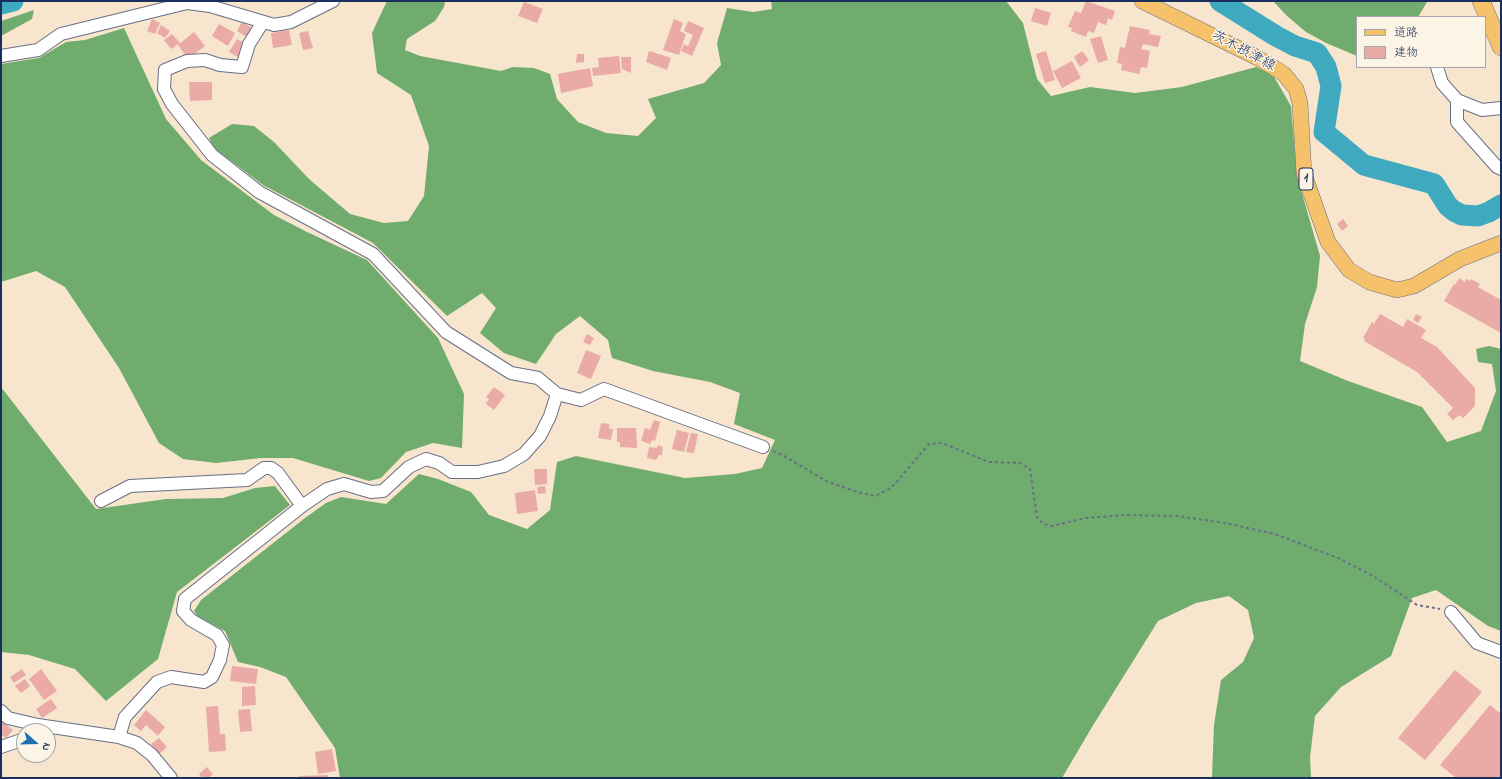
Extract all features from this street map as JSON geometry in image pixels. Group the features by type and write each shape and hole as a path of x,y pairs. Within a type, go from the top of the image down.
{"highway":[{"path":"1482,1 1501,47"}],"main road":[{"name":"茨木摂津線","path":"1142,1 1258,58 1284,74 1296,90 1300,103 1304,174 1328,242 1349,270 1369,282 1397,290 1414,286 1460,259 1501,244"}],"street":[{"path":"1,56 38,50 62,34 187,3 210,6 274,25 291,22 333,1"},
{"path":"263,22 249,44 242,67 220,65 205,60 187,61 165,70 164,89 172,104 212,155 259,192 373,254 446,332 511,372 538,378 557,394 581,400 604,389 763,447"},
{"path":"1437,68 1442,83 1457,100 1482,110 1501,108"},
{"path":"1457,100 1457,122 1497,167 1501,169"},
{"path":"119,737 125,717 157,682 171,677 204,682 212,677 220,660 223,645 217,635 191,620 184,611 185,599 302,506 327,489 344,484 371,492 383,491 409,467 426,459 439,463 452,472 478,472 504,466 524,454 540,436 550,416 557,394"},
{"path":"101,501 130,486 247,480 264,468 270,468 278,473 302,506"},
{"path":"1451,612 1477,643 1501,652"},
{"path":"1,711 8,718 22,723"},
{"path":"56,730 119,737 136,743 152,755 171,778"},
{"path":"1,747 16,742"}],"path":[{"path":"763,447 786,457 826,481 854,491 875,496 891,488 929,444 942,444 989,462 1020,463 1030,469 1037,517 1043,524 1052,526 1085,518 1126,515 1176,516 1225,523 1275,534 1338,558 1373,576 1417,605 1451,612"}],"green space":[{"path":"387,1 445,1 444,7 435,21 407,39 405,50 420,56 501,71 513,67 534,68 550,74 557,99 578,122 606,133 638,136 656,118 648,99 704,83 721,65 717,43 727,8 753,12 772,9 771,1 1006,1 1023,23 1037,79 1051,96 1090,87 1135,93 1182,87 1256,67 1273,75 1291,106 1297,176 1320,256 1317,287 1305,324 1300,361 1348,381 1422,407 1447,442 1481,431 1496,391 1492,364 1478,362 1476,349 1489,346 1501,349 1501,631 1488,626 1436,590 1412,598 1391,656 1341,687 1315,716 1310,757 1311,778 1212,778 1214,725 1221,680 1243,662 1254,638 1248,610 1229,596 1196,603 1158,621 1062,778 340,778 335,748 286,677 260,667 238,662 225,631 198,617 194,611 201,600 305,518 326,503 341,497 386,504 419,474 438,479 471,492 489,515 527,529 550,510 557,462 576,456 685,478 735,474 762,468 775,440 734,424 740,393 710,382 653,371 612,358 608,340 580,316 556,334 536,364 504,353 480,333 496,308 482,293 447,316 373,243 263,185 214,148 209,138 232,124 254,126 274,142 309,179 350,214 384,223 408,221 424,196 429,146 411,95 377,73 372,33"},
{"path":"1273,1 1427,1 1419,16 1356,16 1356,56 1326,43 1306,32 1287,16"},
{"path":"34,10 32,19 1,36 1,21"},
{"path":"124,28 166,119 201,160 274,215 367,260 438,338 464,394 462,448 433,443 406,452 381,478 369,481 293,458 261,458 216,463 183,459 159,443 119,368 65,287 36,271 1,282 1,64 39,58 66,42 85,40"},
{"path":"1,387 96,509 166,499 223,498 255,488 275,486 290,505 177,592 158,659 106,701 75,669 29,655 1,652"}],"building":[{"path":"1086,1 1115,11 1112,20 1108,18 1106,25 1098,22 1094,33 1088,31 1086,37 1071,31 1072,28 1068,27 1075,11 1081,13"},
{"path":"524,2 543,9 537,23 518,16"},
{"path":"1035,8 1051,13 1047,26 1031,21"},
{"path":"152,19 160,23 155,34 147,31"},
{"path":"674,19 683,23 680,31 686,34 679,55 663,50"},
{"path":"688,21 704,28 692,56 681,51 684,44 688,46 693,35 684,31"},
{"path":"242,22 254,29 248,38 237,31"},
{"path":"219,24 235,33 228,46 212,36"},
{"path":"161,25 170,31 165,38 157,33"},
{"path":"1130,26 1150,30 1149,34 1161,36 1158,47 1143,44 1141,49 1150,51 1147,68 1141,67 1139,74 1121,70 1122,64 1117,63 1120,47 1125,48"},
{"path":"289,30 292,45 273,48 271,33"},
{"path":"308,31 313,48 303,50 299,33"},
{"path":"194,32 205,46 188,59 178,45"},
{"path":"172,34 180,43 171,49 164,40"},
{"path":"1101,36 1108,60 1098,63 1090,39"},
{"path":"237,39 246,44 238,57 229,52"},
{"path":"649,51 671,58 667,70 646,62"},
{"path":"1046,51 1055,80 1045,83 1036,54"},
{"path":"1082,51 1089,60 1080,67 1074,57"},
{"path":"577,54 584,54 584,62 576,63"},
{"path":"619,56 621,73 593,76 592,68 599,67 598,58"},
{"path":"621,57 631,57 631,73 622,69"},
{"path":"1072,61 1081,78 1062,88 1053,71"},
{"path":"590,68 593,86 561,93 558,74"},
{"path":"189,82 212,82 212,100 190,101"},
{"path":"1343,219 1348,226 1342,231 1337,224"},
{"path":"1459,278 1465,282 1466,279 1470,281 1471,279 1480,284 1478,287 1501,300 1501,333 1444,301"},
{"path":"1380,314 1403,327 1407,319 1426,330 1421,338 1437,347 1475,388 1475,406 1463,418 1459,415 1453,420 1447,414 1453,408 1417,372 1364,341 1365,339 1363,338 1372,322 1374,324"},
{"path":"1416,314 1422,317 1418,323 1413,320"},
{"path":"587,334 594,338 590,345 583,342"},
{"path":"586,350 601,356 591,379 577,373"},
{"path":"494,387 505,395 494,410 486,404 489,399 486,397"},
{"path":"654,420 660,422 655,441 652,440 650,444 641,441 645,428 650,430"},
{"path":"601,423 609,424 609,429 613,429 611,440 598,438"},
{"path":"617,428 636,428 637,448 620,447 620,442 617,442"},
{"path":"677,430 689,433 684,452 672,449"},
{"path":"691,433 698,434 694,453 686,452"},
{"path":"658,445 663,447 662,455 659,455 656,460 647,458 649,447 657,448"},
{"path":"534,469 547,469 547,484 535,485"},
{"path":"545,486 546,493 538,494 537,487"},
{"path":"535,490 538,511 517,514 515,493"},
{"path":"232,666 258,669 256,684 230,681"},
{"path":"22,669 26,675 14,683 10,677"},
{"path":"41,669 57,691 44,700 29,679"},
{"path":"1455,670 1482,692 1425,760 1398,738"},
{"path":"25,679 30,686 21,693 15,686"},
{"path":"255,686 256,705 242,706 242,687"},
{"path":"51,699 57,708 42,718 36,709"},
{"path":"1490,705 1501,714 1501,778 1456,778 1440,765"},
{"path":"218,706 220,734 225,734 226,751 209,752 206,707"},
{"path":"250,709 252,731 240,732 238,710"},
{"path":"146,710 165,727 158,736 146,725 141,731 134,725"},
{"path":"1,721 13,730 6,738 1,734"},
{"path":"159,738 167,747 159,754 151,744"},
{"path":"332,749 336,771 318,774 315,752"},
{"path":"207,767 213,774 209,778 202,778 199,774"},
{"path":"328,775 328,778 299,778 299,776"}],"waterway":[{"path":"1,4 13,1"},
{"path":"1220,1 1276,36 1295,46 1317,53 1326,67 1331,86 1324,132 1364,165 1434,184 1448,206 1462,215 1478,216 1501,205"}]}
